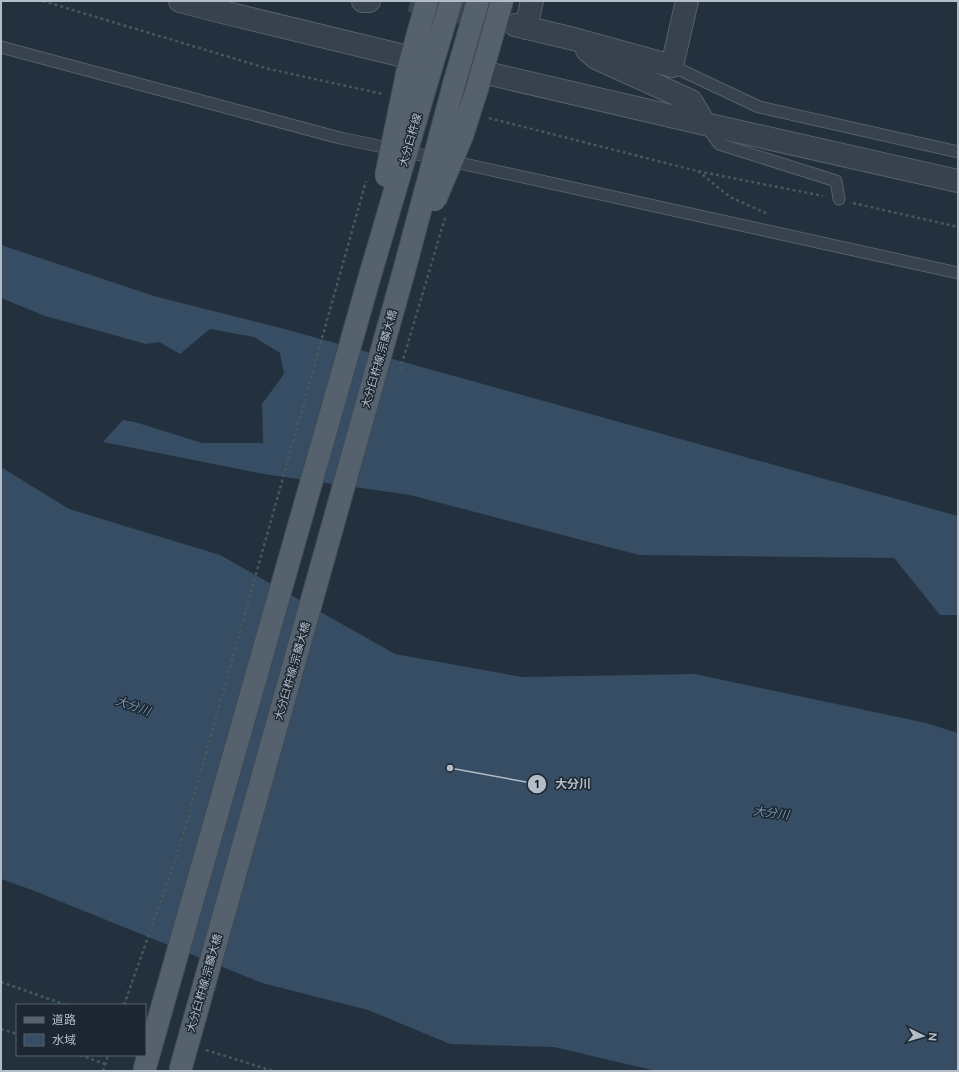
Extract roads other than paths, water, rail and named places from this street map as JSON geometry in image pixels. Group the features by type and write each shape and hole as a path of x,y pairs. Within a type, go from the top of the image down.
{"main road":[{"path":"416,70 428,1"},
{"name":"大分臼杵線","path":"144,1071 369,280 416,70 451,1"},
{"path":"404,271 454,84 478,1"},
{"path":"404,271 462,136 502,1"},
{"name":"大分臼杵線;宗麟大橋","path":"180,1071 404,271"}],"street":[{"path":"180,1 222,6 416,70"},
{"path":"363,1 370,1"},
{"path":"532,1 520,26 672,66 687,1"},
{"path":"574,39 596,58 691,101 705,124"},
{"path":"479,81 705,124 958,181"}],"lane":[{"path":"1,47 340,138 958,273"},
{"path":"672,66 759,107 958,152"},
{"path":"705,124 719,144 836,181 840,200"}],"water":[{"path":"1,245 154,296 281,328 958,516 958,615 940,615 894,558 639,555 410,495 264,474 103,442 123,420 135,422 202,443 263,443 262,404 284,374 280,353 254,337 210,329 180,354 159,342 146,344 45,316 1,298"},
{"path":"1,467 69,509 220,555 395,654 522,677 695,674 926,723 958,733 958,1071 656,1071 554,1047 450,1044 368,1010 262,983 32,890 1,879"}],"tunnel":[{"path":"410,1 493,20"}],"place":[{"name":"大分川","path":"450,768"}]}
